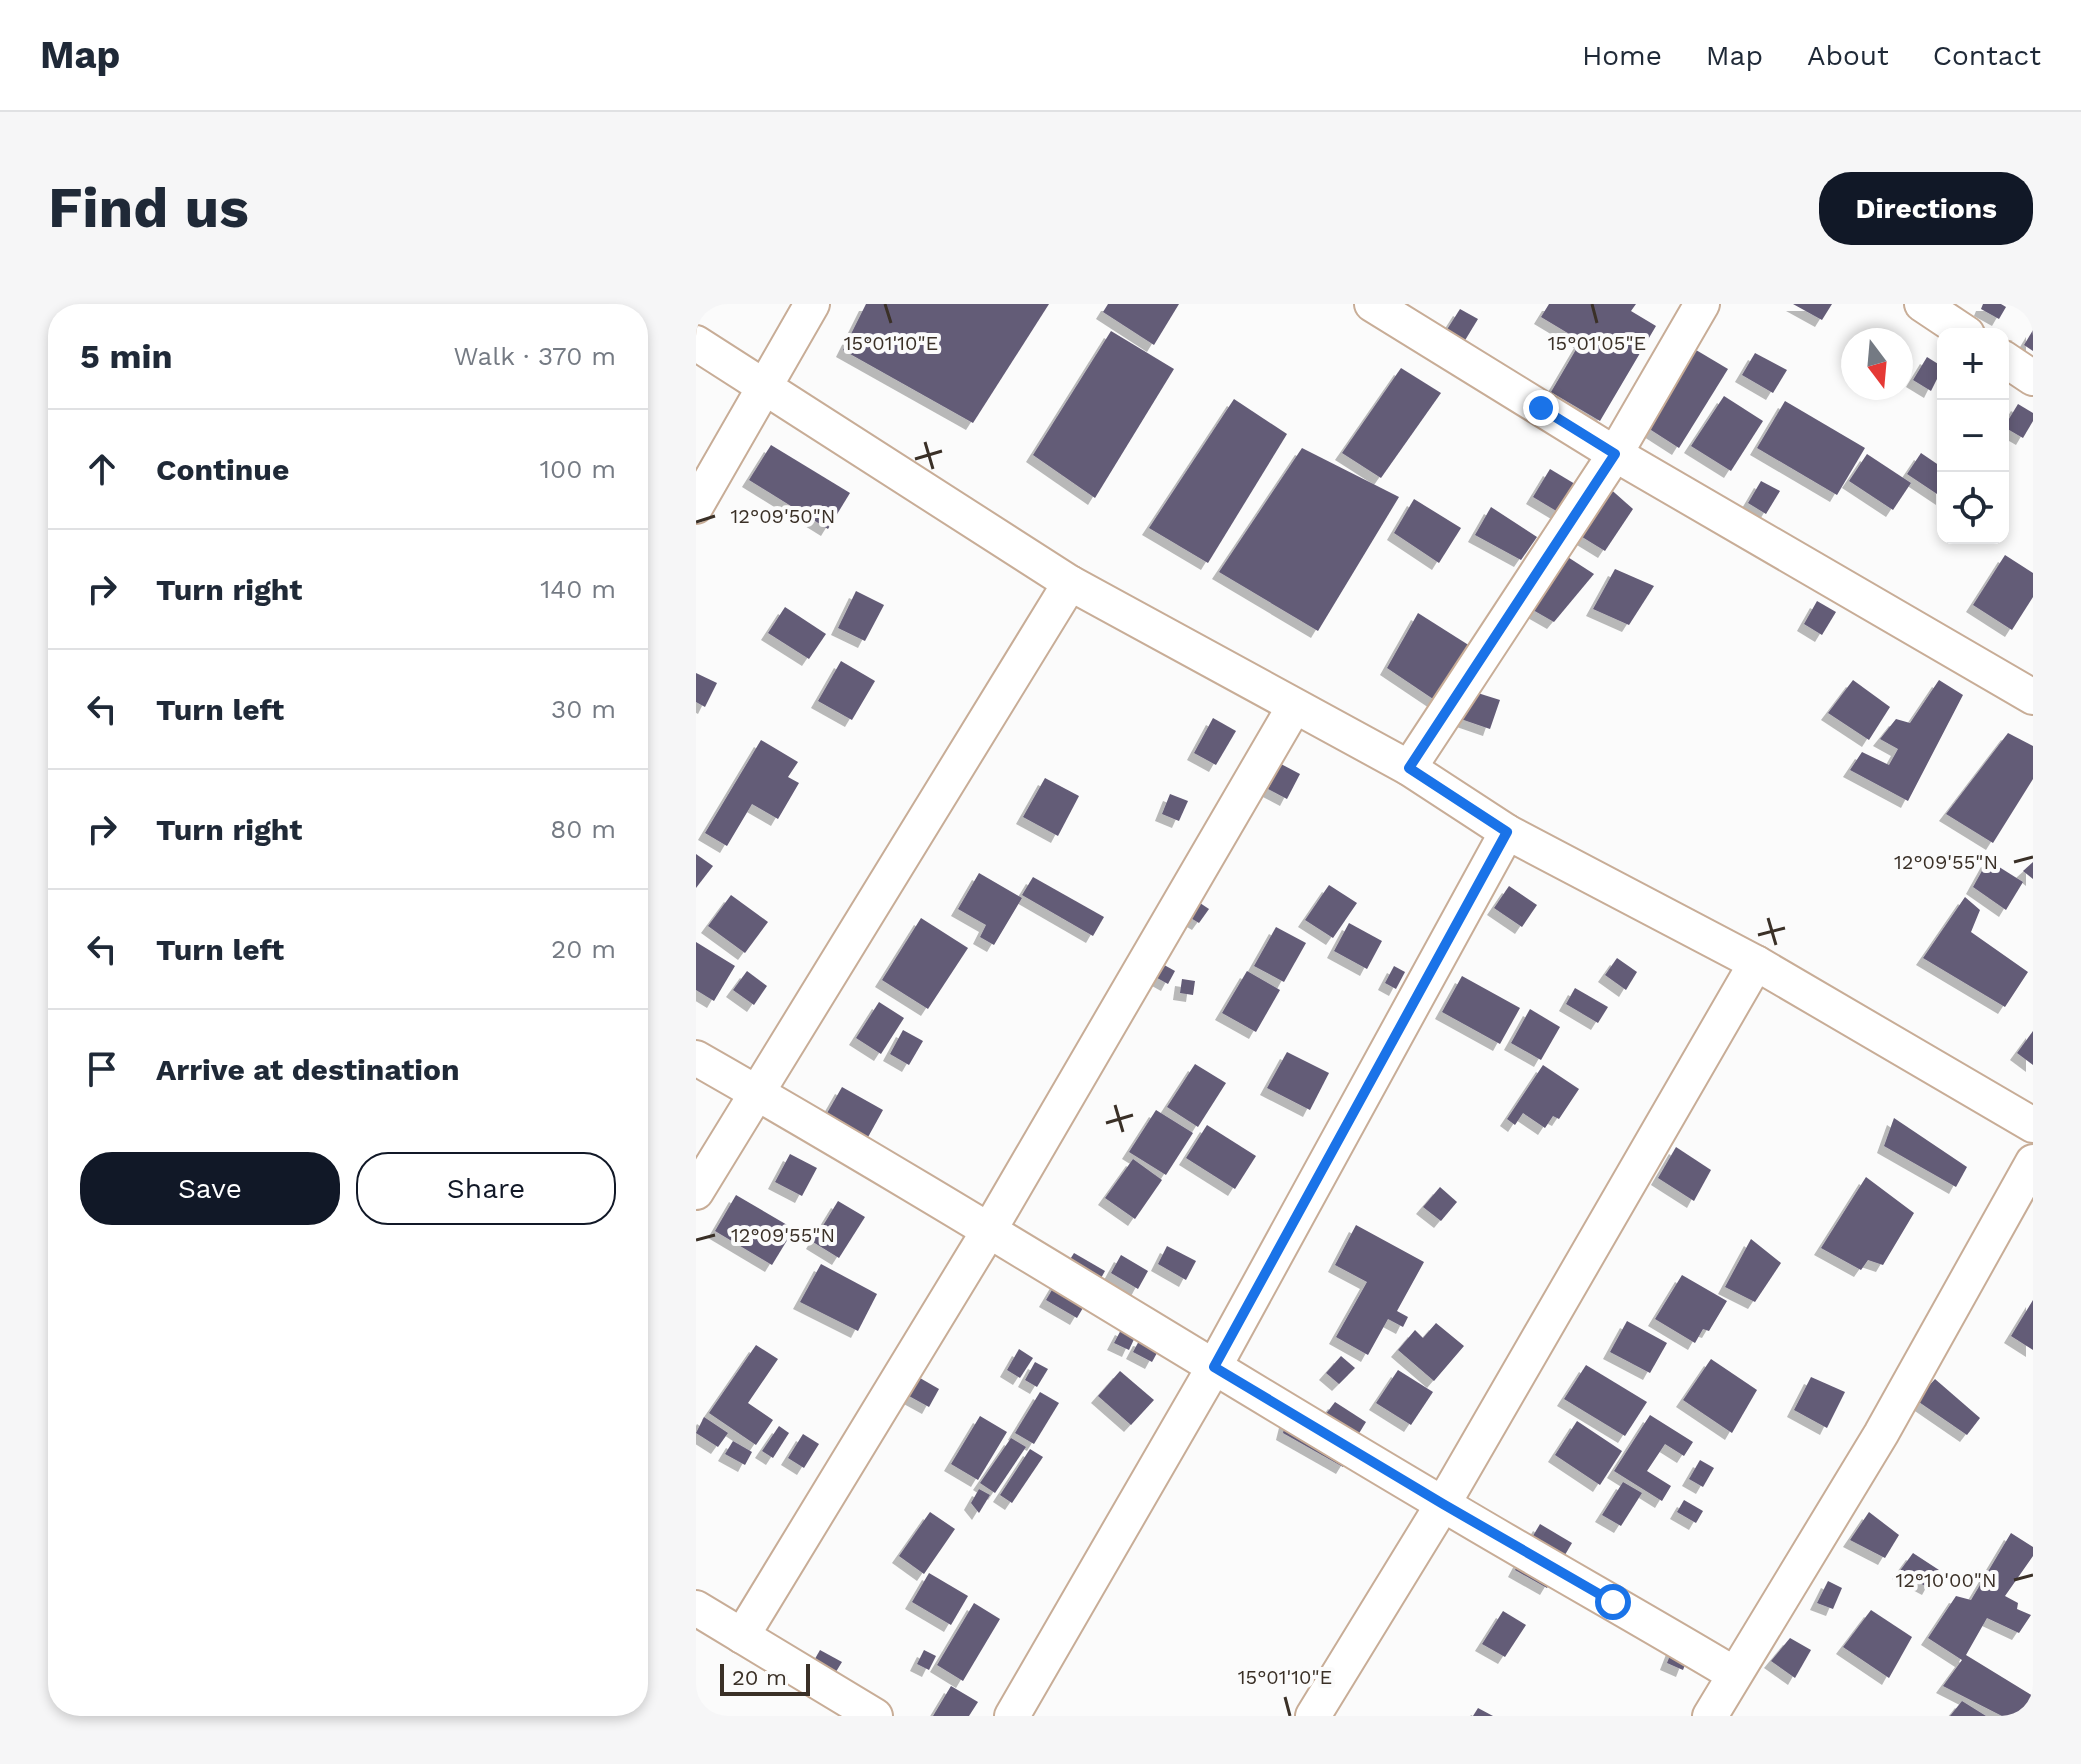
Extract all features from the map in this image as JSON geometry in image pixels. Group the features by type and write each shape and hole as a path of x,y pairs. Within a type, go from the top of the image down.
{"street":[{"path":"696,506 812,304"},
{"path":"1372,304 1615,454 2033,697"},
{"path":"1409,768 1615,454 1702,304"},
{"path":"1922,304 1958,328"},
{"path":"696,343 1070,583 1409,768 1507,832 1756,963 2033,1125"},
{"path":"2009,362 2033,378"},
{"path":"696,1192 1070,583"},
{"path":"742,1636 988,1232 1294,707"},
{"path":"1012,1716 1214,1367 1507,832"},
{"path":"1313,1716 1443,1504 1756,963"},
{"path":"696,1058 1734,1674"},
{"path":"1710,1716 1881,1434 2033,1162"},
{"path":"696,1608 875,1716"}],"building":[{"path":"866,304 1049,304 973,423 843,350"},
{"path":"1108,304 1179,304 1154,345 1103,312"},
{"path":"1549,304 1636,304 1631,311 1656,326 1600,421 1551,392 1581,341 1541,317"},
{"path":"1793,304 1832,304 1822,320"},
{"path":"1983,304 2006,307 1999,319 1981,309"},
{"path":"1460,309 1478,319 1464,342 1446,331"},
{"path":"2033,330 2033,351 2024,345"},
{"path":"1111,331 1174,369 1095,498 1033,455"},
{"path":"1686,344 1728,369 1679,448 1637,421"},
{"path":"1755,353 1787,370 1773,393 1742,375"},
{"path":"1927,357 1937,363 1937,379 1931,391 1913,380"},
{"path":"1401,368 1441,393 1381,478 1342,453"},
{"path":"1724,396 1763,421 1731,471 1691,446"},
{"path":"1234,399 1287,434 1208,563 1149,528"},
{"path":"1785,401 1865,448 1837,495 1757,448"},
{"path":"2018,404 2033,413 2033,421 2023,438 2009,430 2009,419"},
{"path":"771,445 850,493 828,529 749,480"},
{"path":"1302,448 1399,497 1318,631 1219,572"},
{"path":"1921,453 1937,464 1937,494 1907,474"},
{"path":"1867,454 1911,483 1893,510 1849,481"},
{"path":"1550,469 1575,484 1558,512 1533,497"},
{"path":"1761,481 1780,491 1766,514 1748,503"},
{"path":"1607,486 1633,509 1605,551 1574,532"},
{"path":"1414,499 1461,528 1439,563 1394,533"},
{"path":"1491,507 1537,537 1521,560 1475,535"},
{"path":"1560,552 1594,574 1554,622 1526,606"},
{"path":"2005,555 2033,573 2033,597 2012,630 1973,605"},
{"path":"1615,569 1654,586 1629,625 1593,609"},
{"path":"856,591 884,605 865,641 838,628"},
{"path":"1817,601 1836,612 1822,635 1804,624"},
{"path":"785,607 826,634 809,659 768,633"},
{"path":"1418,613 1478,651 1442,705 1387,668"},
{"path":"841,661 875,681 852,720 818,701"},
{"path":"696,673 717,683 705,707 696,702"},
{"path":"1853,680 1890,707 1869,740 1828,713"},
{"path":"1939,680 1963,695 1908,801 1850,770 1862,752 1889,765 1898,749 1880,739 1896,719 1910,723"},
{"path":"1465,689 1500,700 1490,729 1455,717"},
{"path":"1213,718 1236,731 1216,765 1194,753"},
{"path":"2008,733 2033,746 2033,779 1993,843 1946,814"},
{"path":"761,740 798,762 788,777 799,783 778,819 752,804 727,846 705,833"},
{"path":"1281,764 1300,774 1287,799 1268,789"},
{"path":"1045,778 1079,796 1058,836 1023,817"},
{"path":"1170,794 1188,801 1179,821 1162,814"},
{"path":"696,854 713,866 696,888"},
{"path":"1988,860 2023,882 2006,910 1973,887"},
{"path":"2033,862 2033,879 2023,871"},
{"path":"979,873 1022,898 994,945 980,937 986,925 958,909"},
{"path":"1033,877 1104,917 1093,936 1022,895"},
{"path":"1329,885 1357,903 1333,938 1305,920"},
{"path":"1509,886 1537,905 1522,927 1494,908"},
{"path":"731,895 768,922 745,953 708,926"},
{"path":"1965,897 1980,910 1971,932 2028,972 2005,1007 1923,958"},
{"path":"1194,899 1209,909 1199,923 1184,914"},
{"path":"921,918 968,948 928,1009 882,980"},
{"path":"1349,923 1382,941 1367,969 1334,951"},
{"path":"1276,927 1306,943 1284,982 1254,966"},
{"path":"696,942 735,966 714,1001 696,990"},
{"path":"1617,958 1637,972 1626,990 1605,975"},
{"path":"1157,961 1175,971 1168,984 1150,974"},
{"path":"1394,966 1405,972 1396,989 1385,983"},
{"path":"747,971 767,986 754,1005 733,990"},
{"path":"1247,971 1280,990 1256,1032 1222,1013"},
{"path":"1462,976 1520,1008 1500,1044 1442,1012"},
{"path":"1182,979 1195,981 1193,995 1180,993"},
{"path":"1575,988 1608,1007 1598,1023 1566,1004"},
{"path":"879,1002 904,1018 881,1054 856,1038"},
{"path":"1530,1009 1560,1027 1541,1060 1511,1043"},
{"path":"903,1030 923,1041 909,1065 890,1054"},
{"path":"2033,1031 2033,1065 2017,1053"},
{"path":"1287,1052 1329,1073 1310,1110 1267,1088"},
{"path":"1195,1064 1226,1083 1198,1127 1167,1107"},
{"path":"1543,1065 1579,1089 1559,1119 1553,1116 1545,1128 1523,1113 1515,1125 1507,1119"},
{"path":"842,1087 883,1110 857,1157 815,1134"},
{"path":"1156,1110 1193,1133 1166,1175 1129,1152"},
{"path":"1894,1118 1967,1167 1956,1187 1884,1146"},
{"path":"1207,1125 1256,1156 1235,1189 1186,1158"},
{"path":"1676,1147 1711,1170 1694,1201 1658,1178"},
{"path":"790,1154 817,1168 802,1196 775,1182"},
{"path":"1133,1159 1162,1180 1135,1219 1105,1198"},
{"path":"1866,1177 1914,1213 1883,1265 1868,1260 1861,1270 1821,1248"},
{"path":"1440,1187 1457,1202 1441,1221 1423,1207"},
{"path":"736,1195 794,1229 772,1265 715,1231"},
{"path":"838,1201 865,1217 839,1258 813,1242"},
{"path":"1356,1225 1424,1262 1397,1311 1408,1317 1403,1327 1388,1319 1368,1355 1336,1337 1367,1282 1335,1265"},
{"path":"1751,1239 1781,1263 1755,1302 1725,1287"},
{"path":"1167,1246 1196,1261 1186,1280 1158,1264"},
{"path":"1074,1253 1105,1271 1096,1287 1064,1269"},
{"path":"1121,1255 1148,1271 1138,1289 1111,1273"},
{"path":"821,1264 877,1294 858,1331 800,1302"},
{"path":"1682,1275 1727,1301 1709,1331 1703,1329 1695,1343 1655,1319"},
{"path":"1059,1278 1090,1296 1077,1318 1046,1300"},
{"path":"2033,1300 2033,1350 2011,1336"},
{"path":"1627,1321 1667,1343 1650,1373 1610,1352"},
{"path":"1436,1323 1464,1346 1434,1381 1398,1350 1415,1330 1423,1338"},
{"path":"1122,1328 1136,1335 1129,1350 1114,1343"},
{"path":"1140,1339 1162,1344 1152,1362 1133,1352"},
{"path":"756,1345 778,1359 748,1403 773,1420 756,1445 709,1413"},
{"path":"1019,1349 1033,1358 1020,1378 1007,1370"},
{"path":"1341,1356 1355,1368 1339,1384 1326,1373"},
{"path":"1711,1359 1757,1390 1732,1433 1683,1400"},
{"path":"1035,1362 1048,1369 1037,1387 1025,1380"},
{"path":"1586,1365 1647,1402 1625,1436 1564,1399"},
{"path":"1398,1370 1433,1392 1411,1425 1376,1403"},
{"path":"1120,1371 1154,1400 1131,1425 1098,1396"},
{"path":"1811,1377 1845,1392 1827,1428 1794,1410"},
{"path":"920,1378 939,1389 929,1407 909,1396"},
{"path":"1935,1379 1980,1418 1967,1435 1916,1400"},
{"path":"1040,1392 1059,1403 1034,1444 1015,1433"},
{"path":"1335,1402 1366,1422 1353,1443 1319,1423"},
{"path":"1650,1415 1693,1442 1684,1456 1665,1444 1647,1471 1671,1486 1662,1501 1614,1471"},
{"path":"980,1416 1007,1432 978,1480 951,1464"},
{"path":"704,1417 728,1433 718,1447 696,1433"},
{"path":"1287,1417 1351,1454 1343,1467 1283,1433"},
{"path":"1577,1421 1622,1451 1600,1485 1555,1455"},
{"path":"779,1426 789,1433 773,1458 762,1451"},
{"path":"803,1434 819,1444 804,1468 788,1458"},
{"path":"1011,1438 1026,1447 995,1493 980,1483"},
{"path":"733,1441 752,1452 745,1465 725,1454"},
{"path":"1030,1449 1043,1457 1012,1503 1000,1495"},
{"path":"1700,1460 1714,1468 1703,1487 1689,1479"},
{"path":"1623,1482 1642,1493 1621,1526 1602,1515"},
{"path":"979,1489 990,1495 979,1513 971,1503"},
{"path":"1684,1500 1703,1511 1696,1523 1677,1512"},
{"path":"930,1512 955,1529 924,1574 899,1556"},
{"path":"1869,1512 1899,1535 1885,1558 1850,1540"},
{"path":"1540,1524 1572,1543 1559,1565 1527,1546"},
{"path":"2011,1533 2033,1547 2033,1556 2005,1596 2018,1603 2017,1609 2031,1615 2019,1633 1987,1618 1966,1655 2033,1696 2033,1716 2002,1716 1943,1686 1962,1660 1928,1638 1956,1596 1971,1600"},
{"path":"1913,1553 1939,1570 1929,1588 1899,1572"},
{"path":"1523,1555 1556,1573 1547,1588 1515,1570"},
{"path":"929,1573 968,1596 951,1625 912,1602"},
{"path":"1828,1581 1842,1588 1833,1609 1817,1603"},
{"path":"974,1603 1000,1619 963,1681 937,1665"},
{"path":"1871,1610 1912,1637 1889,1678 1843,1647"},
{"path":"1503,1611 1526,1625 1505,1657 1482,1644"},
{"path":"1790,1638 1811,1650 1795,1678 1771,1661"},
{"path":"1674,1645 1690,1652 1683,1670 1667,1663"},
{"path":"820,1650 842,1662 829,1683 808,1671"},
{"path":"924,1650 936,1656 929,1670 917,1664"},
{"path":"951,1686 978,1702 969,1716 933,1716"},
{"path":"1962,1701 1986,1716 1950,1716"},
{"path":"1478,1708 1493,1716 1473,1716"}],"route":[{"path":"1541,408 1615,454 1409,768 1507,832 1214,1367 1613,1602"}]}
